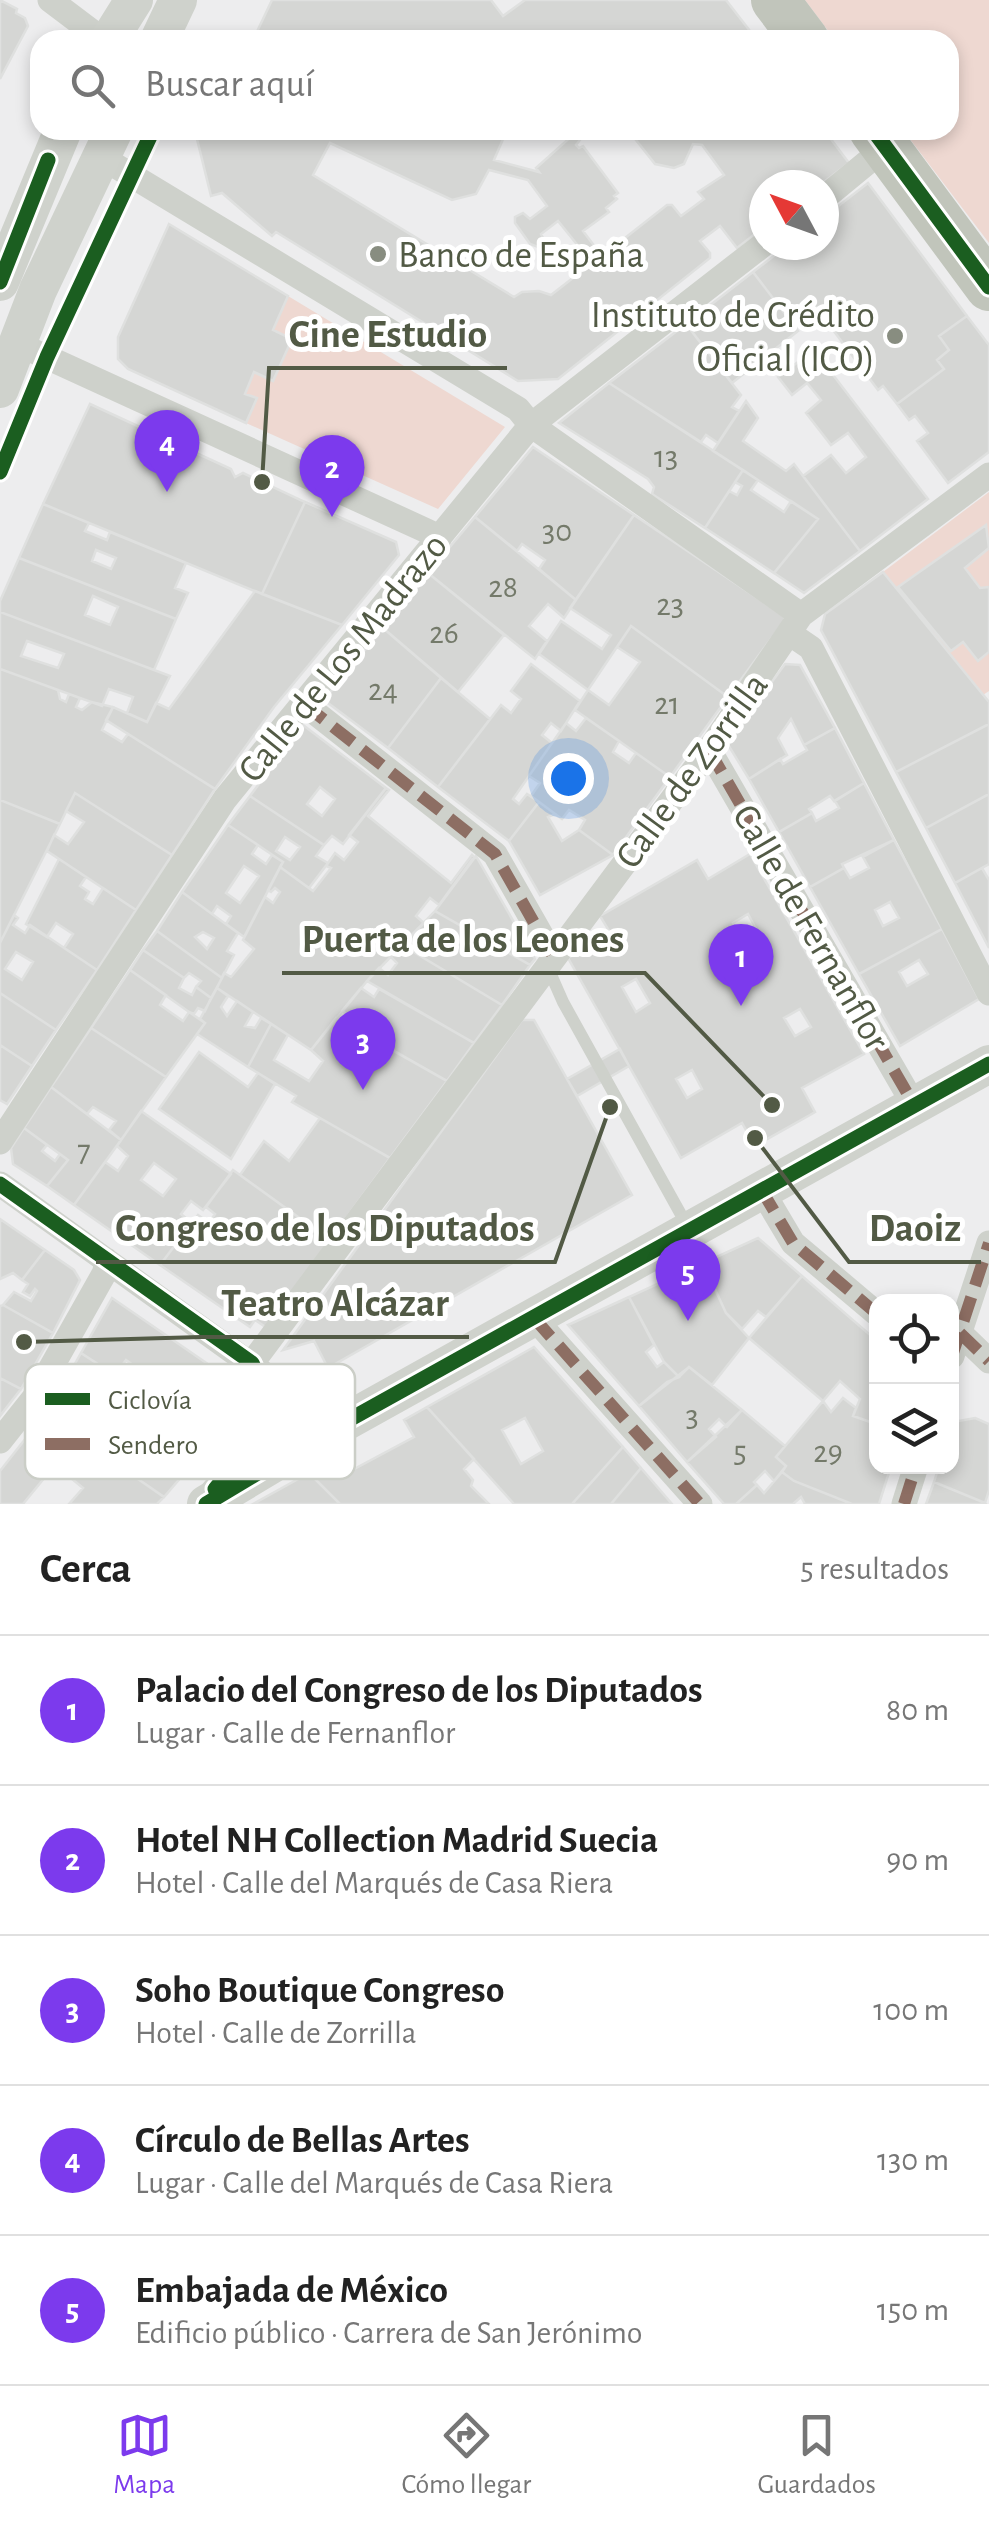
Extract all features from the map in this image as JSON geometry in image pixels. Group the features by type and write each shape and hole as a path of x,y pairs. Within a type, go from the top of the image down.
{"highway":[{"path":"775,0 798,30"},
{"path":"880,140 989,286"}],"street":[{"path":"50,0 92,30"},
{"path":"113,30 134,0"},
{"path":"164,30 178,0"},
{"path":"839,182 878,140"},
{"path":"0,390 9,346 107,143 518,409 531,424 795,624 989,992"},
{"path":"0,226 56,145"},
{"path":"0,282 56,145"},
{"name":"Calle de Los Madrazo","path":"0,1142 225,800 531,424 749,256"},
{"path":"9,346 440,536"},
{"name":"Calle de Zorrilla","path":"252,1363 709,750 795,624 989,474"},
{"path":"304,704 495,854 554,956"},
{"name":"Calle de Fernanflor","path":"709,750 914,1105"},
{"path":"355,1416 988,1063"},
{"path":"0,1184 252,1363"},
{"path":"761,1189 793,1244 869,1307"},
{"path":"959,1335 989,1244"},
{"path":"53,1364 105,1272 106,1260"},
{"path":"534,1318 700,1504"},
{"path":"959,1346 989,1362"},
{"path":"0,1440 25,1409"},
{"path":"904,1504 913,1474"},
{"path":"204,1504 224,1479"},
{"path":"204,1504 246,1479"}],"lane":[{"path":"554,956 552,977 564,1002 689,1229"}],"shaded area":[{"path":"805,0 989,0 989,243 911,140 959,140 959,30 828,30"},
{"path":"288,296 505,427 438,509 246,423 256,399 245,394 254,372 273,381 292,339 273,330"},
{"path":"989,492 989,691 983,695 883,572"}],"building":[{"path":"0,0 17,9 16,13 25,18 28,26 0,79"},
{"path":"272,0 491,0 503,16 525,0 726,0 749,30 258,30"},
{"name":"Banco de España","path":"197,140 503,140 494,160 539,172 536,168 567,140 580,140 576,145 583,146 618,193 606,208 609,212 583,231 602,256 667,205 672,205 681,216 704,199 698,192 724,175 702,145 693,144 684,164 674,168 655,164 636,140 832,140 849,163 839,171 749,170 749,239 737,248 720,226 700,241 710,258 558,379 518,381 276,232 272,236 222,193 211,196","holes":["330,143 452,200 476,194 489,170 528,180 547,206 530,219 523,213 515,217 530,244 541,248 545,242 541,234 558,221 592,263 551,295 539,291 514,297 313,175"]},
{"path":"868,183 967,316 939,336 949,350 937,360 944,369 897,404 883,386 878,390 815,306 792,323 753,272 769,260 839,260 839,205"},
{"path":"169,224 288,296 273,330 292,339 273,381 254,372 245,394 257,398 246,423 128,369 118,359 118,337"},
{"path":"753,272 798,331 732,383 686,324"},
{"path":"967,316 989,345 989,452 948,483 917,441 928,433 915,416 909,420 897,404 944,369 937,360 949,350 939,336"},
{"path":"686,324 741,395 732,407 739,411 718,443 706,435 701,442 609,383"},
{"path":"814,350 928,499 860,551 803,476 831,455 846,473 866,457 848,433 831,445 806,413 821,400 807,383 792,395 778,377"},
{"path":"609,383 743,470 705,528 652,494 654,487 648,479 559,423"},
{"path":"746,401 758,418 743,441 786,471 794,464 860,551 804,593 774,573 818,519 713,451"},
{"path":"90,404 231,469 235,477 243,473 305,502 262,594 43,504"},
{"path":"533,447 634,515 576,600 539,569 545,560 522,544 517,551 475,517"},
{"path":"743,470 758,480 751,490 784,512 791,501 818,519 774,573 705,528 729,491 737,495 742,486 735,482"},
{"path":"305,502 396,542 399,555 342,625 262,594"},
{"path":"43,504 89,523 85,531 107,540 110,532 186,563 175,588 188,593 176,619 19,558","holes":["96,550 116,558 111,569 92,561"]},
{"path":"634,515 784,616 785,620 728,697 631,626 588,690 539,654 561,621 602,649 611,635 570,608"},
{"path":"475,517 576,600 564,618 548,604 529,626 547,641 535,659 428,573"},
{"path":"986,525 989,548 965,568 980,588 989,587 989,652 978,661 963,642 951,651 898,587"},
{"path":"19,558 176,619 154,670 0,612 0,601","holes":["93,596 118,607 110,625 85,615"]},
{"path":"883,572 989,702 989,724 896,772 821,630 825,614"},
{"path":"428,573 504,635 458,692 383,628"},
{"path":"255,591 342,625 274,707 215,789 106,720 113,707 147,722 156,703 169,709"},
{"path":"0,612 170,676 147,722 127,713 133,697 109,689 102,706 0,669","holes":["27,641 64,654 58,668 21,656"]},
{"path":"631,626 728,697 670,777 575,710 588,690 609,705 640,662 617,647"},
{"path":"383,628 441,678 388,748 324,700"},
{"path":"531,664 580,701 561,731 551,723 542,735 552,743 513,799 519,804 527,794 539,802 509,841 438,787 501,705 511,713 521,699 511,691"},
{"path":"785,664 800,665 835,728 804,745 791,719 778,738 787,755 749,779 727,743"},
{"path":"0,669 58,690 60,699 66,702 69,694 80,698 76,707 82,710 92,702 113,707 102,730 122,742 128,734 215,789 172,855 75,793 60,824 0,800"},
{"path":"441,678 490,719 438,787 388,748"},
{"path":"586,718 619,741 613,752 629,763 636,753 670,777 613,855 579,830 585,820 569,810 562,819 531,796 540,783 529,776 566,723 576,731"},
{"path":"989,724 989,794 926,828 896,772"},
{"path":"303,725 386,788 343,844 332,836 324,845 250,796","holes":["320,787 335,799 322,816 307,804"]},
{"path":"835,728 864,783 834,801 830,796 809,809 812,813 779,832 749,779 780,759 783,764 807,750 804,745"},
{"path":"864,783 894,840 842,864 844,868 810,887 779,832 812,813 816,821 839,808 835,801"},
{"path":"386,788 389,790 368,816 451,883 474,857 439,905 430,898 416,916 424,923 367,981 311,1050 217,988 224,973 231,977 254,949 243,940 265,897 273,903 280,892 275,888 268,890 280,867 313,891 331,868 326,866 335,853 344,860 358,842 349,835"},
{"path":"75,793 172,855 136,910 47,851 54,835 68,844 84,822 66,811"},
{"path":"989,794 989,864 955,883 926,828"},
{"path":"250,796 324,845 316,856 328,863 309,888 280,867 283,862 228,825","holes":["285,837 300,847 290,860 276,851"]},
{"path":"0,800 60,824 0,943"},
{"path":"539,802 555,814 548,817 562,841 579,830 613,855 540,895 509,841"},
{"path":"228,825 258,845 252,854 266,864 272,855 283,862 244,937 226,924 231,916 217,906 212,914 182,892","holes":["244,866 259,876 240,903 226,893"]},
{"path":"894,840 942,929 859,974 810,887 844,868 850,878 869,868 863,857","holes":["890,902 899,918 883,926 875,910"]},
{"path":"750,854 864,1054 802,1088 815,1112 810,1115 755,1146 742,1123 681,1158 568,958 611,934 600,916 697,860 708,879","holes":["748,914 761,938 747,947 733,923","636,979 650,1003 636,1012 622,987","800,1009 811,1027 795,1036 784,1018","692,1070 702,1089 687,1098 676,1079"]},
{"path":"476,856 535,959 530,965 435,911"},
{"path":"59,859 86,877 80,886 89,892 85,899 93,904 103,888 136,910 97,970 64,948 73,934 56,923 47,937 26,924"},
{"path":"982,868 989,880 989,948 955,883"},
{"path":"182,892 238,933 227,951 234,955 222,978 157,931","holes":["203,932 214,938 207,949 195,937"]},
{"path":"435,911 530,965 502,1005 402,945"},
{"path":"14,915 18,918 13,925 25,933 30,925 97,970 56,1030 0,993 0,943","holes":["16,952 33,962 22,980 5,969"]},
{"path":"942,929 979,999 900,1046 859,974","holes":["919,960 928,974 907,986 899,972"]},
{"path":"157,931 222,978 211,998 196,987 201,981 189,973 184,978 143,950"},
{"path":"402,945 502,1005 474,1043 367,981 379,968 388,975 397,963 391,957"},
{"path":"143,950 184,978 179,988 192,995 196,987 211,998 205,1011 198,1008 194,1014 189,1012 130,970"},
{"path":"130,970 166,995 160,1005 183,1021 189,1012 205,1023 166,1077 91,1028"},
{"path":"217,988 228,996 221,1007 227,1016 237,1001 253,1012 245,1026 255,1028 261,1018 271,1024 248,1067 197,1034 205,1023 200,1019"},
{"path":"361,988 374,997 379,989 474,1043 447,1081 353,1028 357,1020 342,1011"},
{"path":"0,993 56,1030 32,1066 0,1045"},
{"path":"336,1018 350,1026 342,1036 356,1045 364,1034 447,1081 390,1158 292,1102 296,1096 248,1067 271,1024 288,1035 274,1060 309,1081 323,1061 311,1050"},
{"path":"522,1020 534,1020 632,1195 335,1364 326,1364 314,1341 283,1350"},
{"path":"91,1028 166,1077 121,1140 109,1130 116,1121 93,1107 87,1114 51,1087"},
{"path":"0,1045 32,1066 7,1104 0,1100"},
{"path":"620,1049 629,1066 577,1096 567,1079"},
{"path":"199,1052 248,1087 258,1073 275,1084 231,1159 159,1109"},
{"path":"51,1087 121,1140 74,1205 47,1186 68,1160 24,1128"},
{"path":"141,1111 231,1174 203,1210 191,1201 181,1214 192,1223 160,1265 74,1205 105,1162 118,1171 128,1156 117,1146","holes":["154,1163 176,1179 163,1196 141,1180"]},
{"path":"320,1118 390,1158 330,1240 240,1175 264,1141 289,1161"},
{"path":"24,1128 47,1145 42,1151 55,1161 60,1154 68,1160 47,1186 13,1164 11,1148"},
{"path":"233,1170 330,1240 267,1328 255,1320 250,1327 160,1265 198,1215 209,1223 215,1214 206,1207"},
{"path":"0,1219 45,1250 22,1280 13,1273 0,1279"},
{"path":"758,1238 802,1276 766,1317 758,1311 742,1329 726,1313 703,1263"},
{"path":"45,1250 74,1270 80,1280 53,1333 3,1305 14,1292 31,1301 37,1291 30,1296 23,1292 28,1284 22,1280"},
{"path":"703,1263 726,1313 749,1338 712,1385 689,1367 679,1377 664,1362 629,1297"},
{"path":"802,1276 869,1334 869,1422 853,1416 860,1399 840,1381 823,1401 749,1338"},
{"path":"629,1297 654,1345 646,1352 657,1367 664,1362 679,1377 639,1406 568,1325"},
{"path":"112,1298 208,1364 132,1364 126,1360 123,1364 98,1364 81,1353"},
{"path":"0,1306 53,1333 35,1364 25,1364 21,1389 0,1378"},
{"path":"534,1347 623,1447 572,1504 514,1504 427,1407","holes":["525,1418 543,1451 521,1464 502,1430"]},
{"path":"81,1353 98,1364 75,1364"},
{"path":"689,1367 742,1410 727,1427 719,1419 709,1429 716,1437 687,1462 639,1406"},
{"path":"0,1378 21,1389 0,1416"},
{"path":"843,1398 856,1408 853,1416 869,1422 869,1474 888,1474 879,1504 852,1504 794,1481 782,1472 786,1466 776,1457 823,1401 831,1412"},
{"path":"427,1407 474,1459 464,1469 473,1480 471,1486 489,1504 340,1504 315,1479 355,1479 355,1468 414,1437 404,1420"},
{"path":"742,1410 785,1446 776,1457 786,1466 774,1481 765,1471 754,1482 757,1485 736,1504 724,1504 687,1462"},
{"path":"975,1418 989,1424 989,1490 985,1503 934,1482 936,1474 959,1474 959,1421"},
{"path":"25,1439 25,1479 44,1479 23,1504 0,1504 0,1471"},
{"path":"623,1447 641,1468 611,1504 572,1504"},
{"path":"641,1468 672,1504 611,1504"},
{"path":"782,1472 794,1481 852,1504 805,1504 801,1497 793,1504 736,1504 757,1485 764,1493"},
{"path":"72,1479 138,1479 164,1497 157,1504 69,1504 83,1488"},
{"path":"138,1479 180,1479 164,1497"},
{"path":"298,1479 315,1479 340,1504 253,1504"},
{"path":"934,1482 985,1503 986,1504 926,1504"}],"marked path":[{"path":"304,704 495,854 553,956"},
{"path":"709,750 914,1105"},
{"path":"761,1189 793,1243 869,1307"},
{"path":"959,1335 989,1243"},
{"path":"534,1318 700,1504"},
{"path":"960,1333 989,1361"},
{"path":"904,1504 913,1474"}],"cycle path":[{"path":"0,472 47,357 148,140"},
{"path":"880,140 989,287"},
{"path":"0,282 48,160"},
{"path":"355,1417 989,1064"},
{"path":"0,1184 252,1364"},
{"path":"215,1489 224,1479"},
{"path":"206,1504 248,1479"}],"place":[{"name":"Banco de España","path":"378,254"},
{"name":"Instituto de Crédito Oficial (ICO)","path":"895,336"},
{"name":"Cine Estudio","path":"262,482"},
{"name":"Círculo de Bellas Artes","path":"167,492"},
{"name":"Hotel NH Collection Madrid Suecia","path":"332,517"},
{"name":"Palacio del Congreso de los Diputados","path":"741,1006"},
{"name":"Soho Boutique Congreso","path":"363,1090"},
{"name":"Puerta de los Leones","path":"772,1105"},
{"name":"Congreso de los Diputados","path":"610,1107"},
{"name":"Daoiz","path":"755,1138"},
{"name":"Embajada de México","path":"688,1321"},
{"name":"Teatro Alcázar","path":"24,1342"}]}
